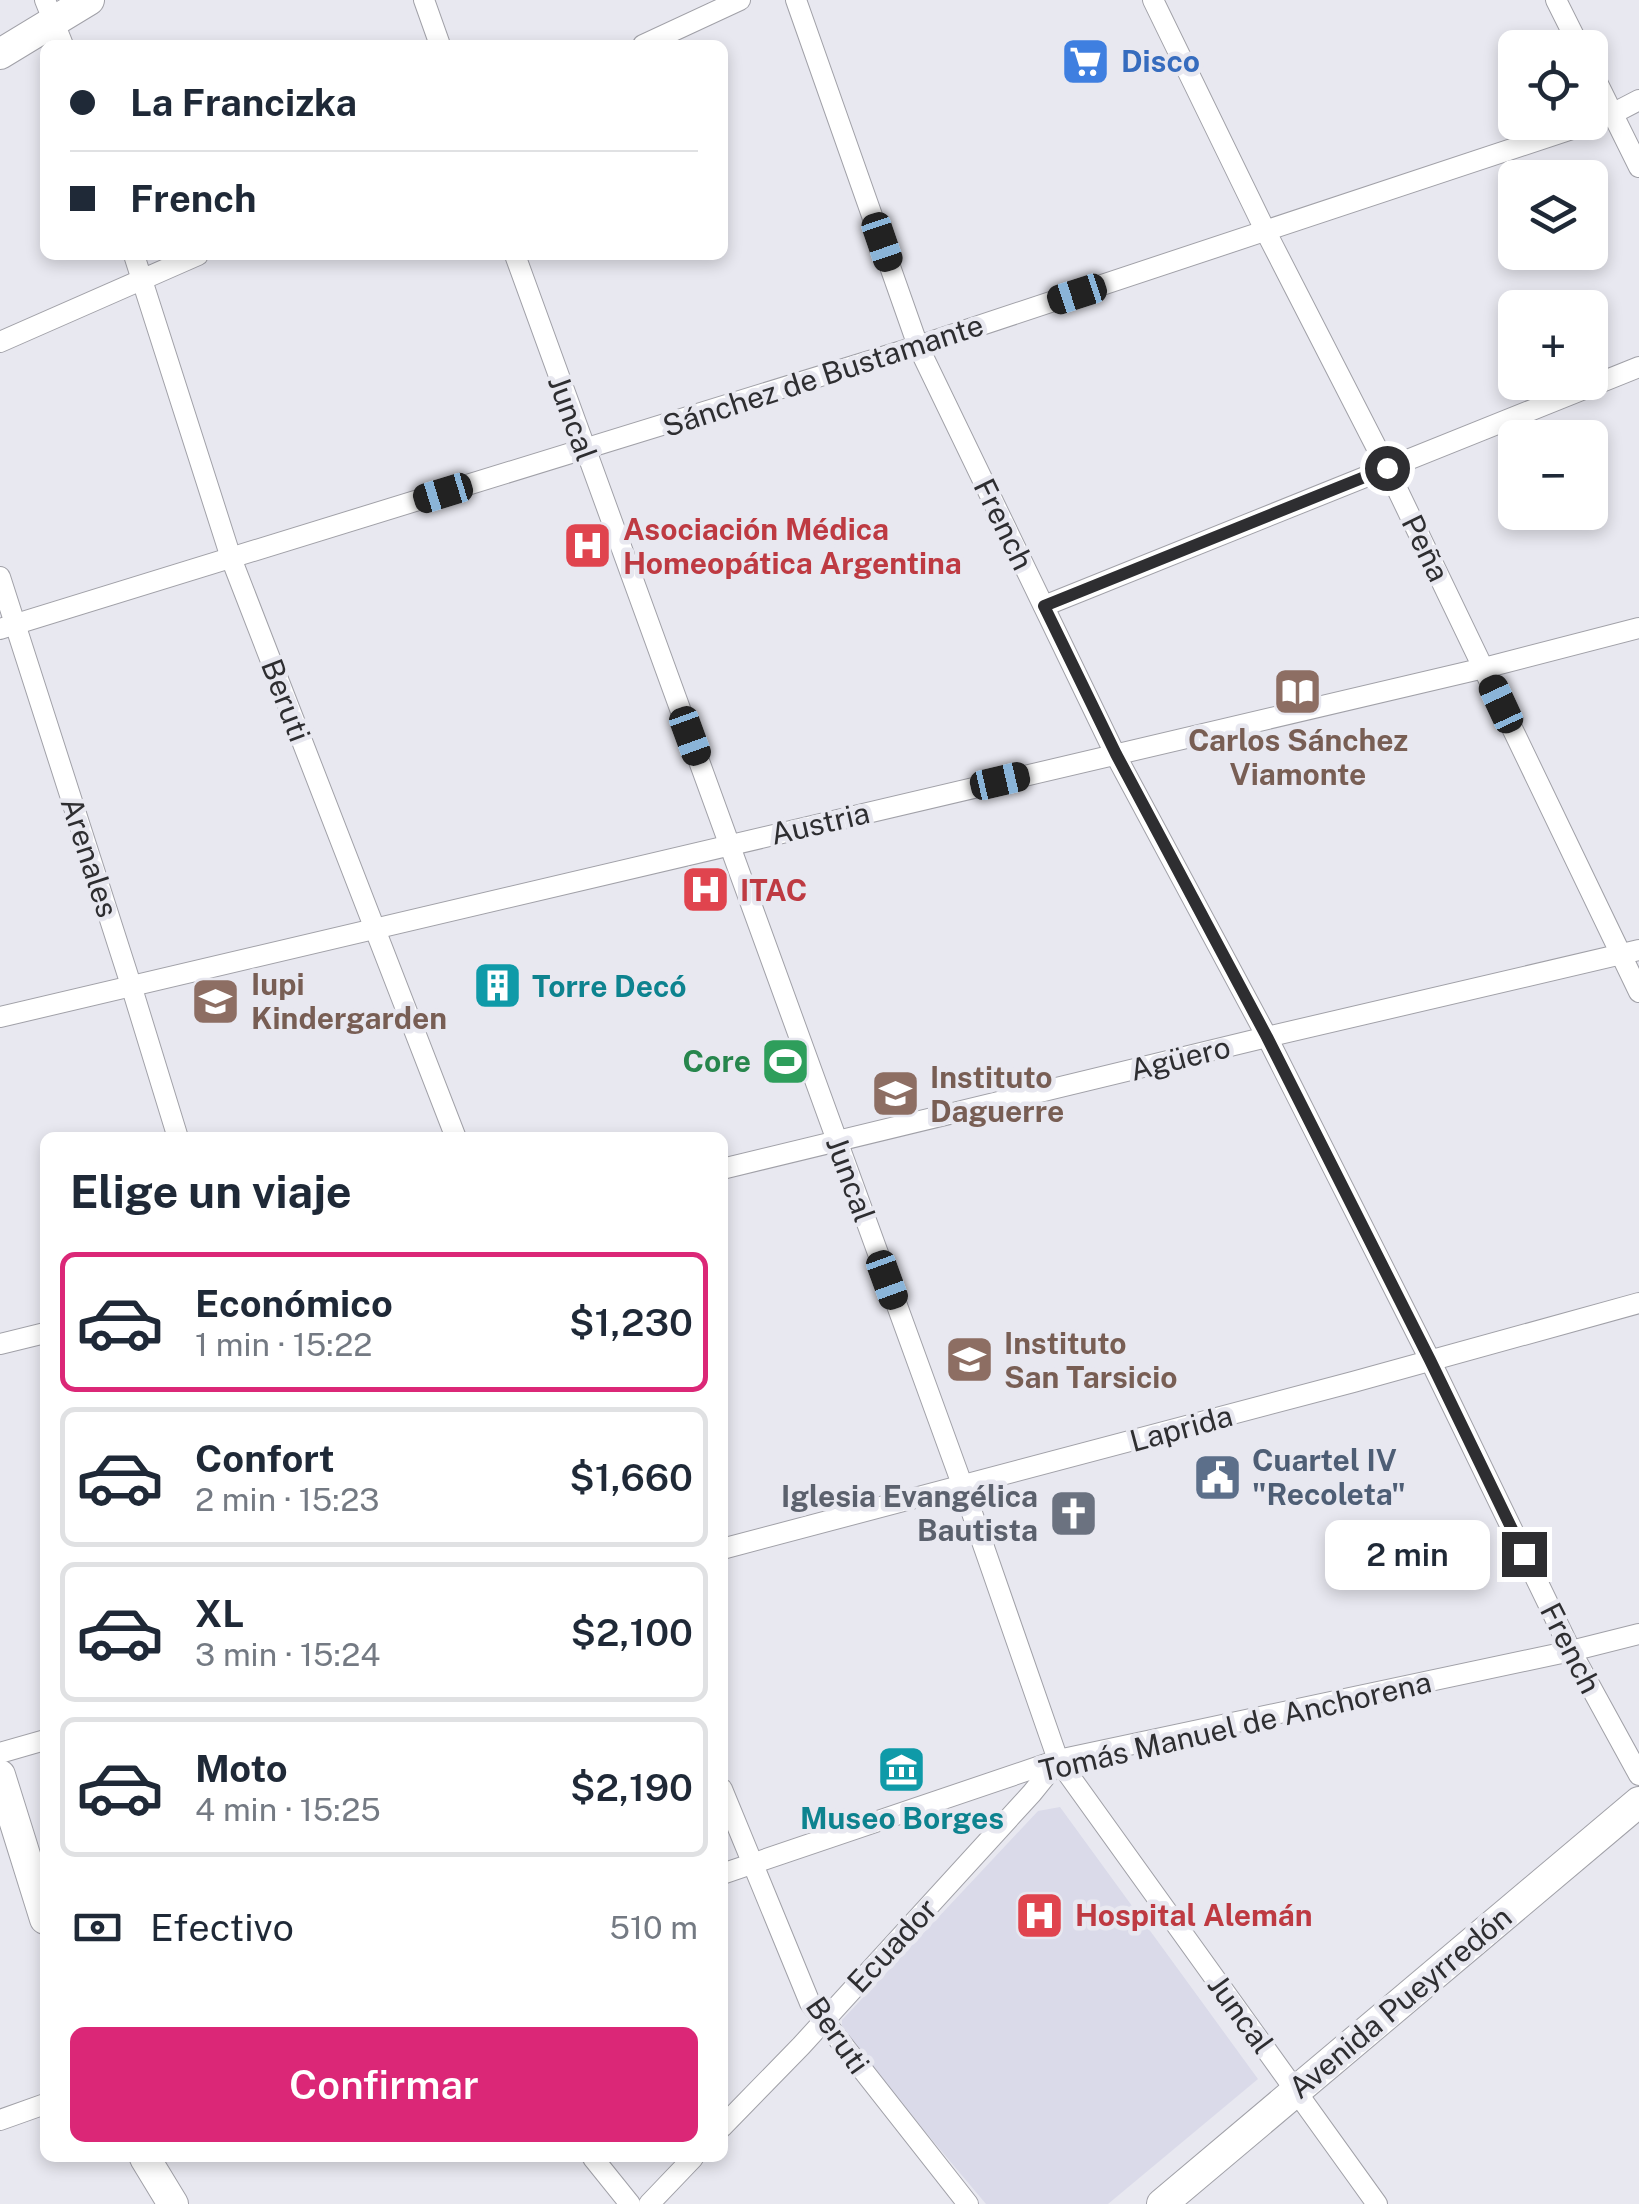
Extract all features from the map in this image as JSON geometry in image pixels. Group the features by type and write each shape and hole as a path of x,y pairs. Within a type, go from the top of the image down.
{"main road":[{"path":"0,54 89,0"},
{"path":"0,1774 40,1903"},
{"name":"Avenida Pueyrredón","path":"1162,2204 1639,1802"},
{"path":"147,2162 173,2204"}],"street":[{"path":"424,0 438,40"},
{"path":"655,40 740,0"},
{"name":"French","path":"796,0 918,346 1116,754 1267,1037 1571,1652 1639,1775"},
{"name":"Peña","path":"1153,0 1630,953 1639,992"},
{"path":"1556,0 1571,30"},
{"name":"Sánchez de Bustamante","path":"8,626 918,346 1612,114 1639,100"},
{"path":"1608,106 1639,167"},
{"name":"Beruti","path":"136,260 232,558 454,1132"},
{"path":"0,342 187,260"},
{"name":"Juncal","path":"516,260 1058,1760 1377,2204"},
{"path":"1044,606 1639,367"},
{"name":"Arenales","path":"0,578 8,626 132,985 176,1132"},
{"name":"Austria","path":"0,1017 1484,668 1639,628"},
{"name":"Agüero","path":"728,1169 1630,953"},
{"name":"Laprida","path":"728,1547 1639,1302"},
{"path":"0,1344 40,1334"},
{"name":"Tomás Manuel de Anchorena","path":"728,1872 1058,1760 1571,1652 1639,1634"},
{"path":"0,1754 40,1742"},
{"name":"Ecuador","path":"728,2121 994,1835 1058,1760"},
{"path":"973,1790 982,1791 995,1803 999,1820 994,1835"},
{"name":"Beruti","path":"728,1803 810,2003 968,2204"},
{"path":"0,2120 40,2106"},
{"path":"596,2162 630,2204"},
{"path":"649,2204 690,2162"}],"shaded area":[{"name":"Hospital Alemán","path":"1060,1807 1258,2079 1108,2204 986,2204 842,2033 842,2020 1038,1811"}],"place":[{"name":"Disco","path":"1086,61"},
{"name":"Asociación Médica Homeopática Argentina","path":"588,546"},
{"name":"Carlos Sánchez Viamonte","path":"1298,691"},
{"name":"ITAC","path":"705,890"},
{"name":"Torre Decó","path":"497,986"},
{"name":"Iupi Kindergarden","path":"216,1001"},
{"name":"Core","path":"786,1061"},
{"name":"Instituto Daguerre","path":"895,1094"},
{"name":"Instituto San Tarsicio","path":"969,1360"},
{"name":"Cuartel IV \"Recoleta\"","path":"1217,1477"},
{"name":"Iglesia Evangélica Bautista","path":"1073,1513"},
{"name":"Museo Borges","path":"902,1769"},
{"name":"Hospital Alemán","path":"1040,1915"}],"route":[{"path":"1387,468 1044,606 1116,754 1267,1037 1524,1554"}]}
